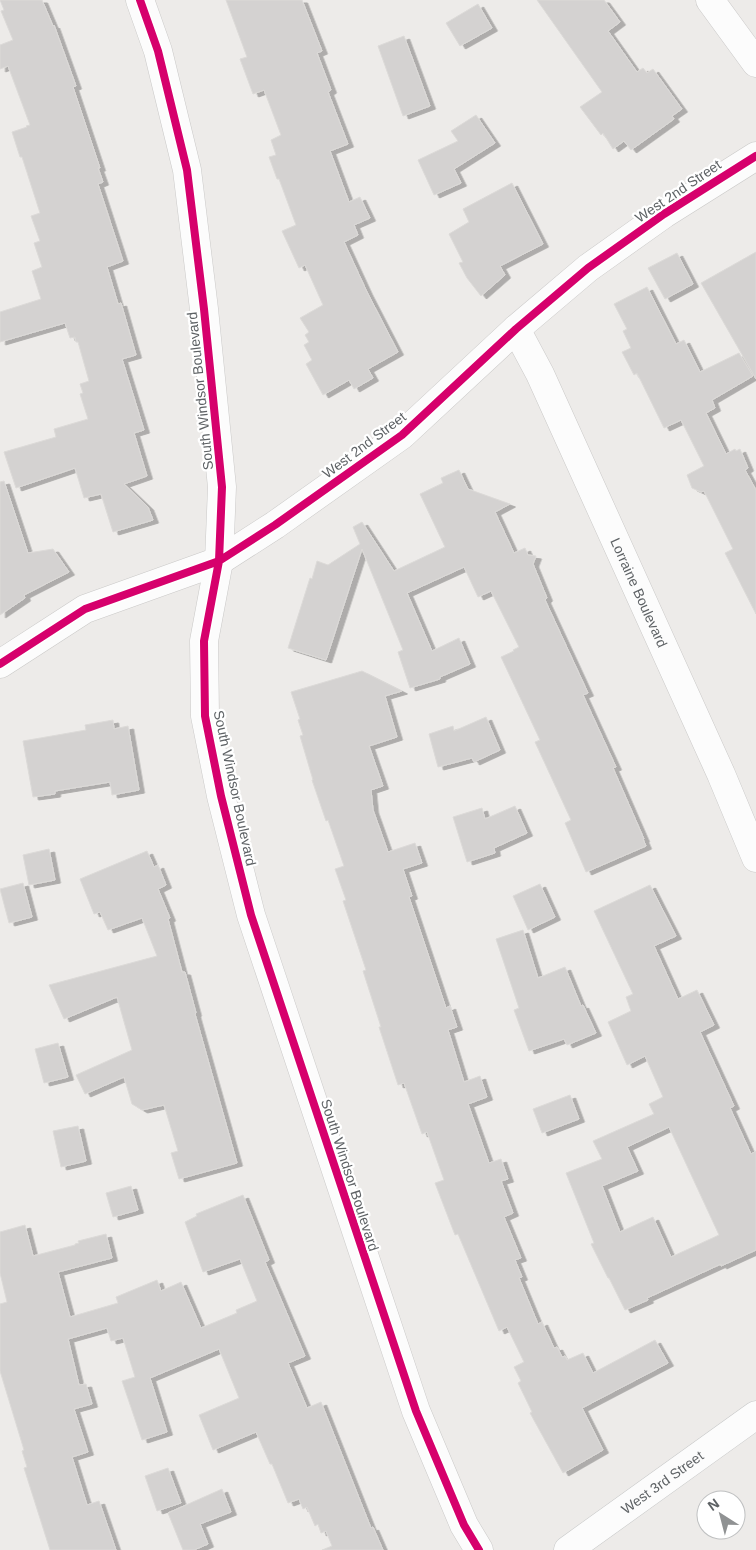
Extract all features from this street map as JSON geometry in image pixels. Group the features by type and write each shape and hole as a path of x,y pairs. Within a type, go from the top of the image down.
{"street":[{"name":"South Windsor Boulevard","path":"140,0 158,51 187,170 204,310 222,487 219,561 204,641 205,716 221,796 251,915 416,1411 464,1524 479,1550"},
{"path":"710,0 756,63"},
{"name":"West 2nd Street","path":"0,664 85,608 219,561 275,525 402,435 516,329 588,268 664,214 756,156"},
{"name":"Lorraine Boulevard","path":"516,329 540,374 721,774 756,858"},
{"name":"West 3rd Street","path":"568,1550 756,1415"}],"building":[{"path":"0,0 42,0 54,25 76,86 73,87 100,168 98,168 103,182 98,184 123,261 107,267 118,304 121,303 136,355 122,359 144,430 134,433 147,476 124,484 148,507 153,520 113,532 101,494 84,498 75,468 16,488 4,452 56,437 54,429 88,419 80,394 83,393 80,384 89,381 78,342 76,342 75,337 70,338 65,323 0,342 0,312 41,299 32,271 42,267 34,243 40,241 31,216 40,213 12,132 30,125 8,66 0,69 0,45 13,40 1,11 4,10"},
{"path":"226,0 302,0 322,51 317,53 331,90 328,92 348,144 330,151 349,202 360,197 370,218 354,225 358,235 344,242 398,352 368,369 373,378 354,389 349,380 323,395 306,364 312,360 304,345 309,342 305,335 309,332 300,318 323,305 305,265 299,268 282,231 296,225 269,157 276,155 271,140 281,135 264,90 253,94 240,59 247,57"},
{"path":"537,0 604,0 620,22 608,31 637,72 643,68 647,73 653,69 682,109 672,116 674,119 631,150 624,141 613,149 603,133 601,135 580,107 602,92"},
{"path":"478,4 492,28 460,46 446,23"},
{"path":"404,36 430,106 403,116 378,46"},
{"path":"476,115 495,143 454,169 461,183 434,195 418,160 458,141 451,131"},
{"path":"512,183 543,244 500,266 505,275 481,296 467,278 459,263 463,262 449,234 469,222 463,209"},
{"path":"756,252 756,379 701,283"},
{"path":"677,253 693,284 665,299 648,268"},
{"path":"647,287 676,344 684,340 700,372 739,353 753,376 712,400 715,408 706,413 726,454 735,449 736,451 740,449 748,468 745,470 756,490 756,614 725,553 733,549 704,491 701,492 692,488 687,475 704,466 681,420 664,428 637,373 634,375 622,352 631,348 623,331 627,329 614,304"},
{"path":"459,470 468,489 510,504 495,512 514,553 525,548 528,555 536,556 533,564 547,598 545,600 588,693 583,695 616,767 613,768 644,839 646,846 586,872 565,823 571,820 535,742 540,740 501,657 519,647 491,591 478,597 464,567 407,593 432,651 459,638 470,664 440,677 440,679 410,688 398,652 403,650 362,549 326,660 288,648 317,561 328,565 360,544 353,527 362,522 394,571 445,547 420,494 443,483 441,478"},
{"path":"4,481 28,553 53,549 69,572 24,595 25,598 0,615 0,482"},
{"path":"362,671 402,691 385,696 397,737 369,746 383,786 371,790 373,810 388,852 415,843 422,863 403,869 412,896 409,897 446,1008 450,1006 457,1027 448,1030 464,1082 480,1076 487,1097 468,1104 489,1163 501,1159 508,1179 501,1181 513,1213 504,1217 521,1258 515,1260 522,1277 519,1278 538,1324 542,1322 554,1348 557,1347 562,1357 565,1356 567,1360 583,1353 593,1373 655,1340 668,1363 582,1408 603,1450 563,1473 530,1413 532,1412 518,1383 521,1381 514,1367 524,1362 507,1327 499,1331 458,1234 455,1235 435,1183 444,1180 427,1132 422,1134 404,1083 398,1085 379,1027 381,1027 363,971 366,970 343,901 346,900 335,869 344,866 312,780 300,736 303,735 298,720 300,719 291,692"},
{"path":"486,717 500,750 474,762 472,758 438,767 429,734 453,726 454,731"},
{"path":"113,720 114,729 128,726 139,790 112,795 110,782 55,791 55,794 33,797 23,741 86,730 85,725"},
{"path":"515,806 527,833 494,848 495,853 467,862 453,817 482,808 485,819"},
{"path":"49,849 55,880 29,885 23,855"},
{"path":"147,851 154,867 158,865 166,885 158,889 170,918 168,919 182,972 185,972 237,1163 179,1179 171,1153 178,1151 164,1105 142,1110 132,1104 124,1077 85,1094 76,1075 132,1050 117,997 64,1019 49,985 157,956 142,918 108,930 100,912 94,914 80,879"},
{"path":"23,883 32,917 9,923 0,889"},
{"path":"540,884 555,917 528,930 513,896"},
{"path":"650,885 676,936 654,946 678,999 697,990 714,1025 700,1032 734,1106 730,1108 751,1154 756,1151 756,1250 721,1266 721,1264 625,1310 591,1244 594,1243 566,1173 602,1159 593,1141 654,1114 649,1104 663,1097 645,1056 627,1065 608,1022 631,1011 626,997 633,994 594,911","holes":["669,1127 719,1235 671,1257 653,1217 620,1232 602,1186 638,1171 627,1147"]},
{"path":"523,930 538,978 565,967 581,1006 583,1005 596,1033 567,1045 564,1039 529,1051 514,1010 519,1008 496,939"},
{"path":"58,1043 68,1077 44,1083 35,1049"},
{"path":"570,1095 579,1119 542,1133 533,1109"},
{"path":"78,1126 86,1161 61,1167 53,1131"},
{"path":"131,1186 138,1210 113,1217 106,1193"},
{"path":"243,1195 269,1260 265,1262 305,1356 288,1363 307,1408 321,1402 371,1528 373,1527 383,1550 322,1550 332,1546 326,1531 321,1533 318,1524 315,1526 307,1507 303,1509 299,1499 288,1503 256,1432 213,1450 199,1415 239,1398 219,1349 150,1378 167,1432 142,1440 122,1381 135,1377 123,1338 111,1341 107,1328 68,1339 79,1385 86,1384 92,1404 74,1409 88,1452 72,1457 87,1505 99,1501 116,1550 50,1550 24,1468 27,1467 22,1451 24,1450 0,1371 0,1304 7,1302 0,1273 0,1232 25,1225 33,1256 75,1245 79,1243 78,1241 106,1234 112,1258 58,1272 70,1317 118,1303 116,1297 157,1280 161,1291 181,1282 201,1328 237,1313 236,1310 257,1301 240,1259 203,1272 185,1222 197,1216 196,1214"},
{"path":"168,1468 181,1503 157,1511 145,1476"},
{"path":"222,1489 231,1512 200,1524 208,1544 194,1550 183,1550 168,1513"}],"cycle path":[{"path":"140,0 158,51 187,170 204,309 222,487 219,561 204,641 205,716 221,796 251,915 416,1411 464,1525 479,1550"},
{"path":"0,664 85,609 219,561 275,525 402,435 516,329 588,268 664,214 756,156"}]}
